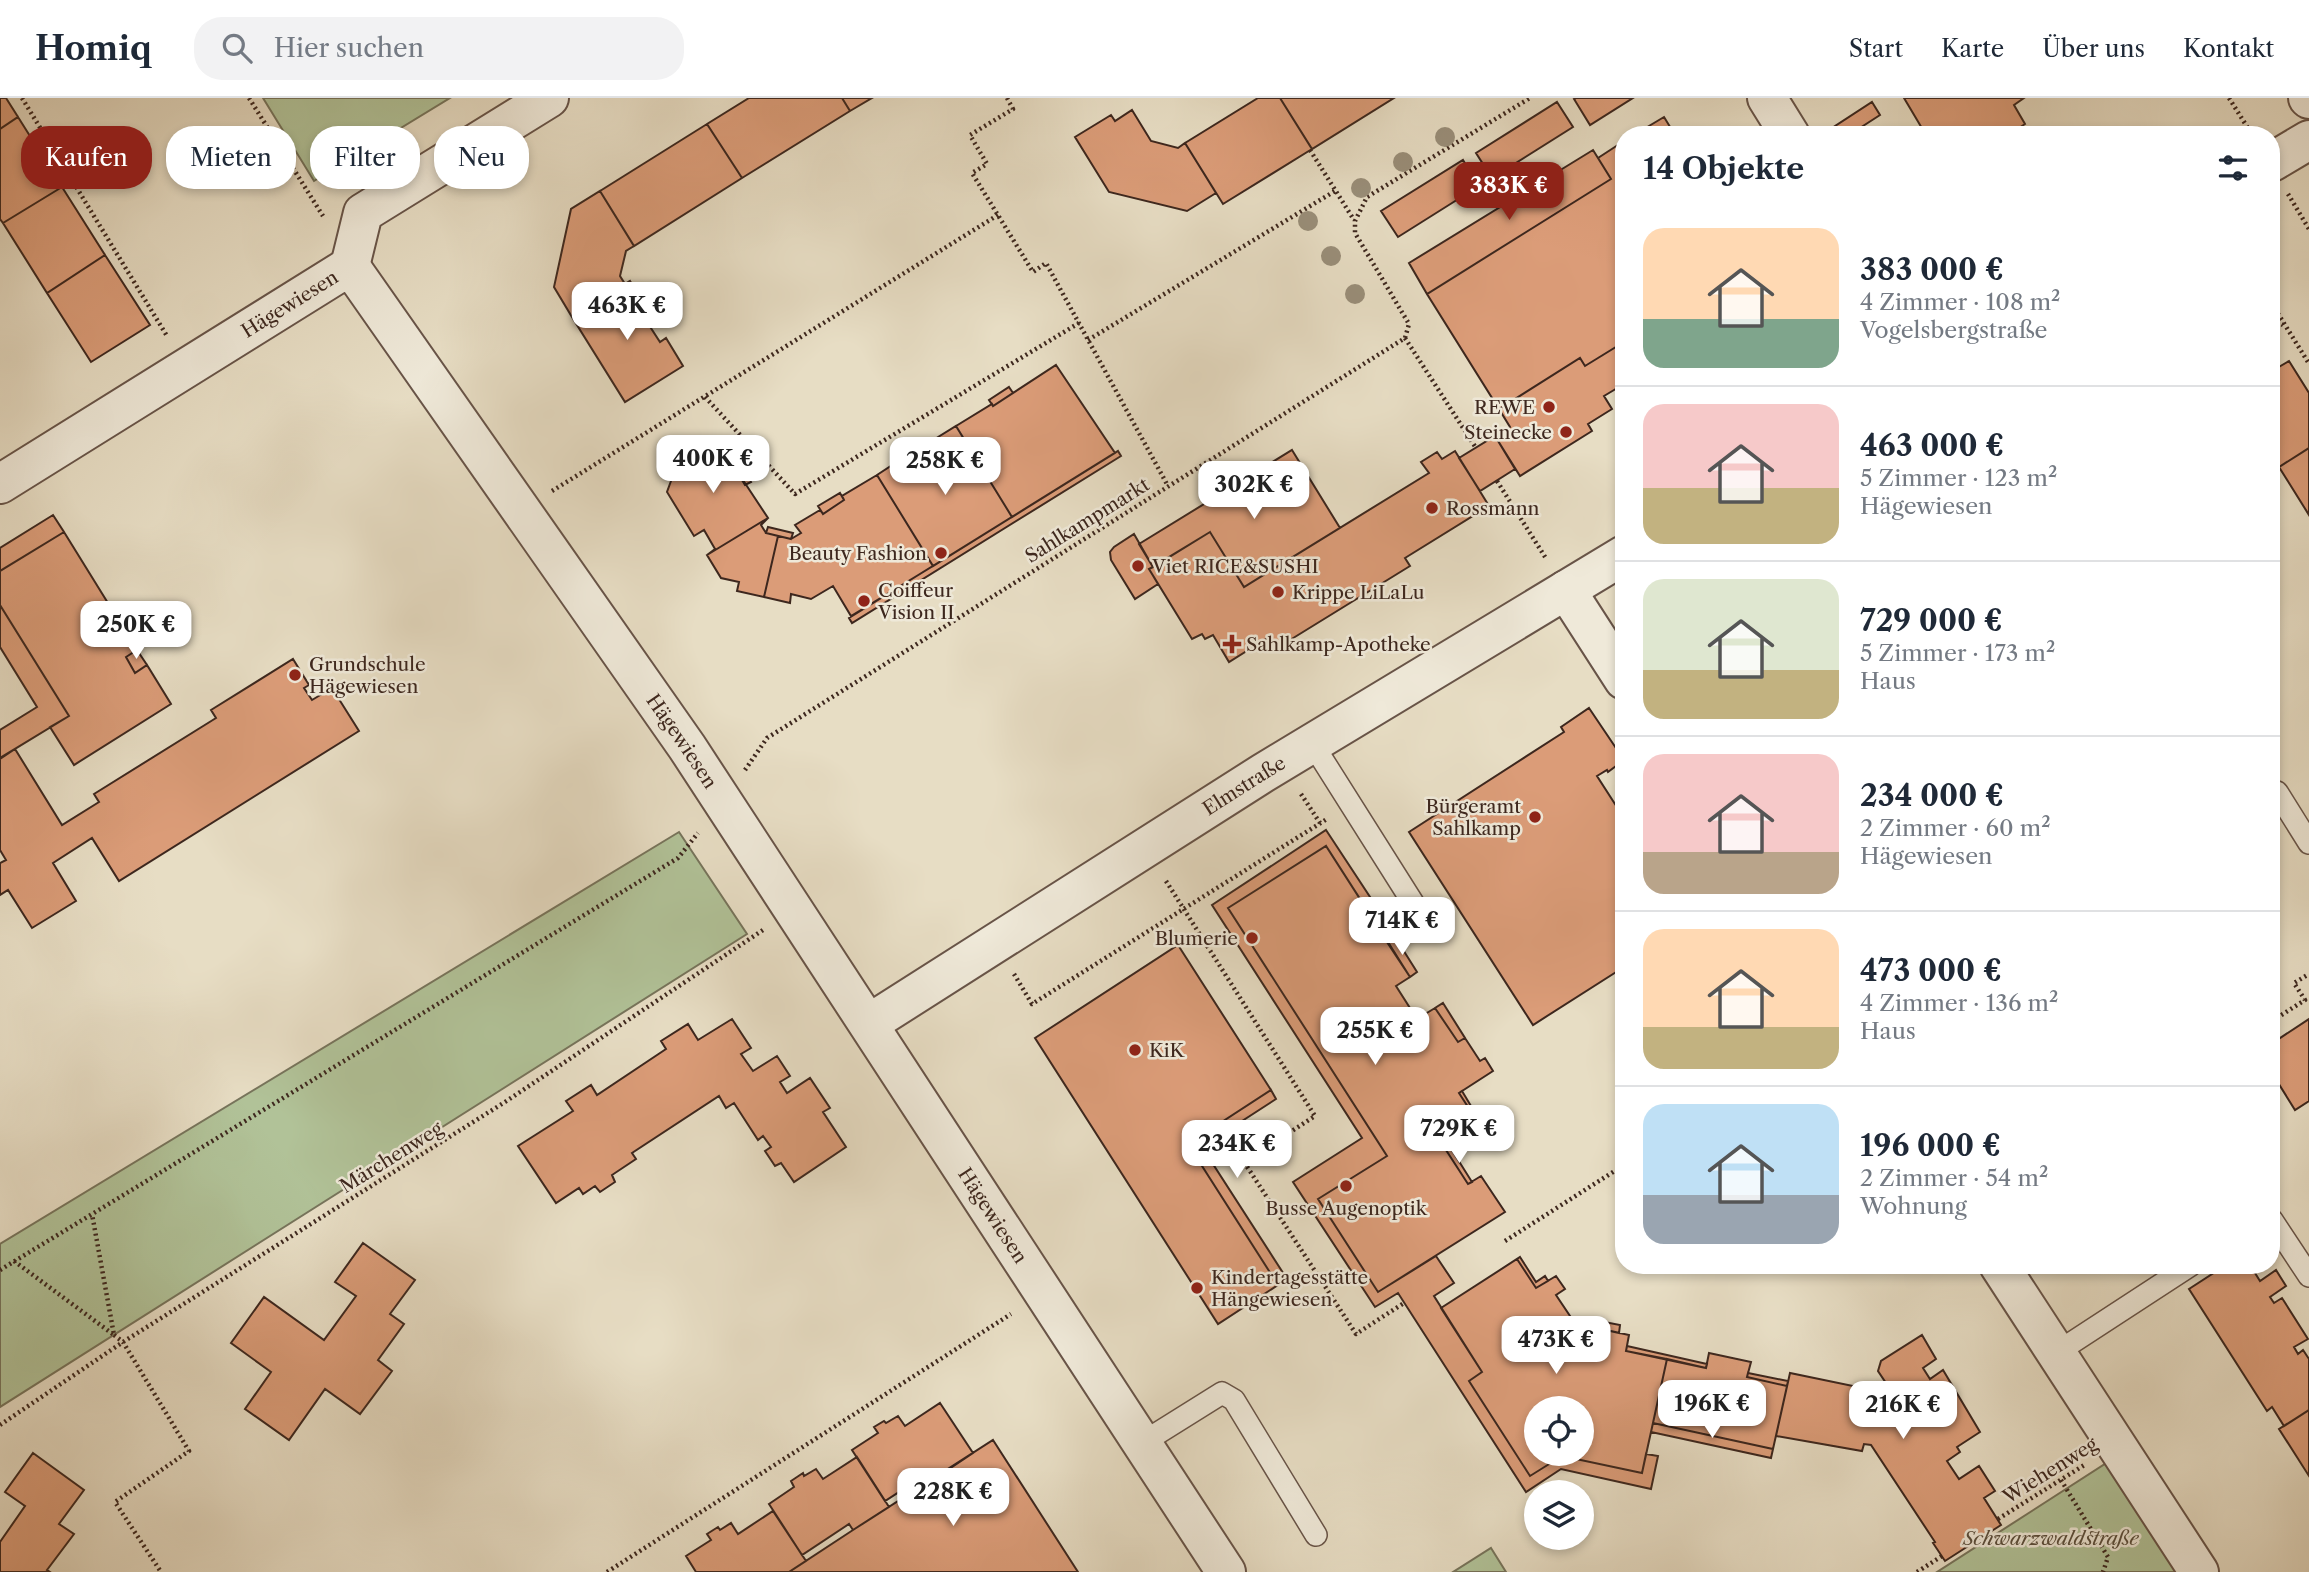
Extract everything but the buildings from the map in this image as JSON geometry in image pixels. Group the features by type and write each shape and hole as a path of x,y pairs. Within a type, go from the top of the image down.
{"street":[{"path":"350,267 363,213 549,98"},
{"path":"1767,98 1784,126"},
{"path":"2280,157 2309,140"},
{"name":"Hägewiesen","path":"0,484 350,267 724,802 1226,1572"},
{"name":"Elmstraße","path":"870,1023 1312,743 1615,560"},
{"path":"1566,590 1615,666"},
{"path":"2005,1274 2199,1572"}],"lane":[{"path":"1312,743 1427,925"},
{"path":"2280,797 2309,843"},
{"path":"2280,1232 2309,1276"},
{"path":"2056,1353 2177,1274"},
{"path":"1142,1443 1223,1393 1234,1400 1316,1535"}],"path":[{"path":"22,98 188,369"},
{"path":"249,98 350,267"},
{"path":"1007,98 1013,109 970,135 987,164 972,173 1033,272 1046,263 1169,486"},
{"path":"1476,447 1405,338 1409,324 1355,233 1355,221 1367,197 1530,98"},
{"path":"2229,98 2246,126"},
{"path":"1310,150 1355,221"},
{"path":"1088,340 1335,191"},
{"path":"521,511 998,215"},
{"path":"2280,317 2309,361"},
{"path":"705,397 795,494 1079,323"},
{"path":"2280,323 2285,325"},
{"name":"Sahlkampmarkt","path":"724,802 767,738 1405,338"},
{"path":"1497,481 1566,590"},
{"path":"0,1270 678,858 724,802"},
{"path":"995,944 1032,1004 1329,817 1336,828"},
{"name":"Märchenweg","path":"0,1425 123,1342 505,1102 794,909"},
{"path":"1184,910 1315,1115 1244,1161 1356,1334 1404,1303"},
{"path":"2280,1016 2305,1000 2294,983 2309,974"},
{"path":"1505,1241 1615,1171"},
{"path":"92,1214 114,1335"},
{"path":"14,1261 123,1342 189,1451 115,1502 160,1572"},
{"path":"607,1572 1044,1293"},
{"name":"Wiehenweg","path":"1998,1519 2116,1445"},
{"path":"2061,1480 2108,1557 2103,1572"},
{"path":"1917,1572 1942,1556"}],"green space":[{"path":"263,98 450,98 404,126 310,126 310,174 296,152 296,126 280,126"},
{"path":"679,832 747,934 0,1407 0,1244"},
{"name":"Schwarzwaldstraße","path":"2122,1453 2199,1572 1937,1572"},
{"path":"1491,1548 1506,1572 1453,1572"}],"place":[{"name":"REWE","path":"1549,407"},
{"name":"Steinecke","path":"1566,432"},
{"name":"Rossmann","path":"1432,508"},
{"name":"Beauty Fashion","path":"941,553"},
{"name":"Viet RICE&SUSHI","path":"1138,566"},
{"name":"Krippe LiLaLu","path":"1278,592"},
{"name":"Coiffeur Vision II","path":"864,601"},
{"name":"Sahlkamp-Apotheke","path":"1232,644"},
{"name":"Grundschule Hägewiesen","path":"295,675"},
{"name":"Bürgeramt Sahlkamp","path":"1535,817"},
{"name":"Blumerie","path":"1252,938"},
{"name":"KiK","path":"1135,1050"},
{"name":"Busse Augenoptik","path":"1346,1186"},
{"name":"Kindertagesstätte Hängewiesen","path":"1197,1288"}]}
